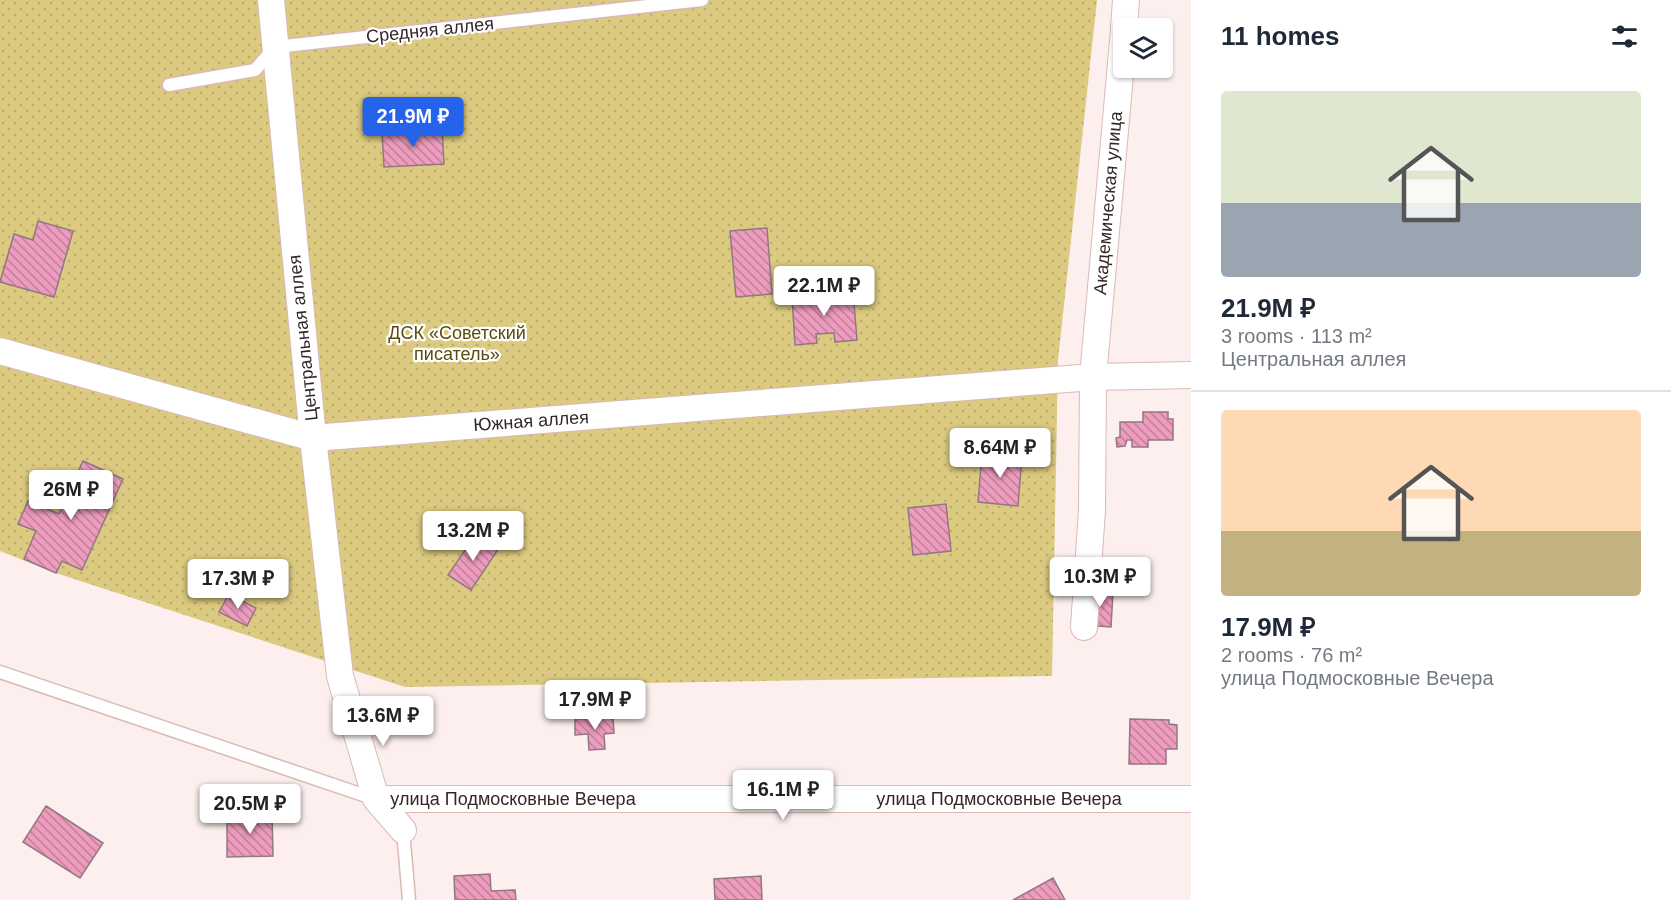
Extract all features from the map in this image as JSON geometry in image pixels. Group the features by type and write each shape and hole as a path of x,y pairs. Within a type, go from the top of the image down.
{"street":[{"name":"Центральная аллея","path":"271,0 313,438 339,676 376,799"},
{"name":"Академическая улица","path":"1125,18 1126,0"},
{"name":"Академическая улица","path":"1084,627 1092,510 1083,378 1118,78"},
{"name":"Южная аллея","path":"0,351 313,438 1083,378 1191,375"},
{"name":"улица Подмосковные Вечера","path":"376,799 1191,799"},
{"path":"376,799 403,830"}],"lane":[{"name":"Средняя аллея","path":"275,47 702,0"},
{"path":"169,85 255,70 275,47"},
{"path":"0,672 376,799"},
{"path":"403,830 410,900"}],"green space":[{"name":"ДСК «Советский писатель»","path":"0,0 1097,0 1058,360 1052,676 405,687 56,573 0,551"}],"building":[{"path":"442,128 444,164 384,167 382,132"},
{"path":"38,221 73,231 54,297 0,282 14,234 33,240"},
{"path":"767,228 772,294 736,297 730,231"},
{"path":"853,292 857,340 835,342 834,333 816,334 817,343 795,345 792,297"},
{"path":"1143,412 1168,412 1168,419 1173,419 1173,440 1148,440 1148,447 1132,447 1132,440 1127,440 1125,446 1117,447 1116,438 1120,437 1120,422 1143,422"},
{"path":"982,453 1022,456 1018,506 978,502"},
{"path":"83,461 123,479 82,570 62,561 56,573 24,559 36,531 18,524 28,501 59,514"},
{"path":"946,504 951,551 913,555 908,508"},
{"path":"476,534 499,548 471,590 448,575"},
{"path":"1088,590 1113,592 1111,627 1086,625"},
{"path":"229,594 256,608 247,626 219,612"},
{"path":"613,717 614,733 604,734 605,749 589,750 588,734 575,735 575,719"},
{"path":"1130,719 1169,720 1169,724 1177,725 1177,749 1166,749 1166,764 1129,764"},
{"path":"46,806 103,843 80,878 23,842"},
{"path":"272,812 273,856 227,857 227,813"},
{"path":"490,874 491,891 515,890 516,900 455,900 454,876"},
{"path":"761,876 762,900 715,900 714,879"},
{"path":"1053,878 1065,900 1013,900"}]}
